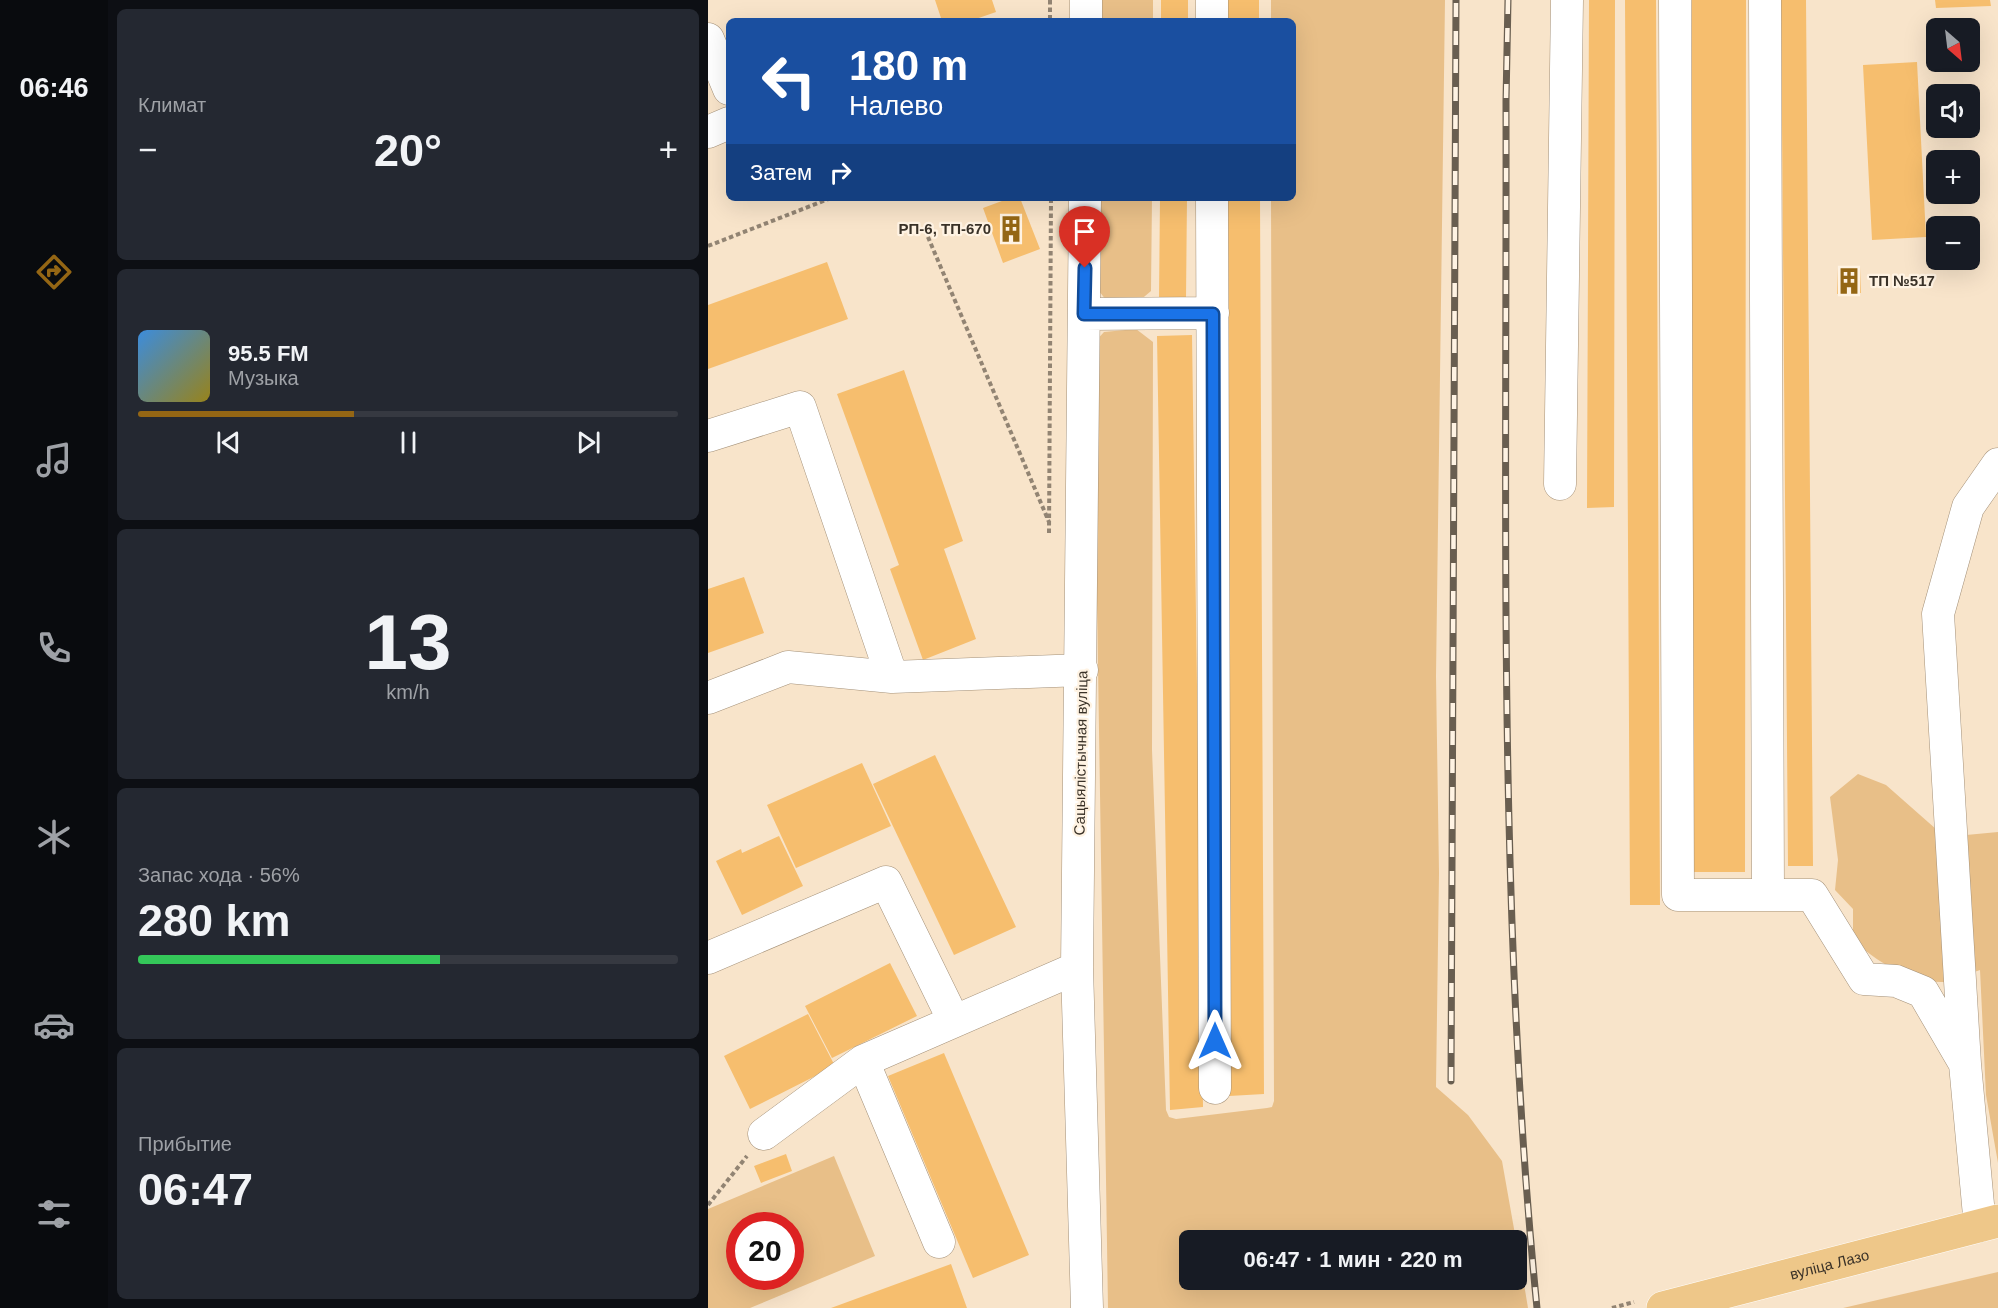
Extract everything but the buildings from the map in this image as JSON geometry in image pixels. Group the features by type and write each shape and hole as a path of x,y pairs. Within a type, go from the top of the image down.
{"main road":[{"name":"вуліца Лазо","path":"1663,1308 1989,1224"}],"street":[{"path":"1086,0 1086,18"},
{"path":"1212,0 1212,18"},
{"path":"1560,484 1567,0"},
{"path":"1675,0 1678,895 1812,895 1864,979 1896,981 1923,992 1965,1064"},
{"path":"1765,0 1768,895"},
{"path":"708,39 726,81"},
{"path":"708,132 726,124"},
{"name":"Сацыялістычная вуліца","path":"1085,201 1082,670 1077,968 1087,1308"},
{"path":"1212,201 1215,1088"},
{"path":"1084,314 1213,314"},
{"path":"708,436 800,407 892,677"},
{"path":"1989,1224 1965,1064 1938,614 1968,507 1998,464"},
{"path":"708,698 788,667 892,677 1082,670"},
{"path":"708,958 886,882 954,1021"},
{"path":"764,1134 863,1061 1077,968"},
{"path":"863,1061 939,1242"}],"path":[{"path":"1050,0 1050,18"},
{"path":"708,246 823,201"},
{"path":"925,230 1050,524"},
{"path":"708,1205 764,1134"}],"shaded area":[{"path":"1096,0 1153,0 1153,18 1096,18"},
{"path":"1271,0 1445,0 1436,676 1439,873 1436,1087 1468,1115 1502,1161 1514,1230 1179,1230 1179,1290 1525,1290 1528,1308 1108,1308 1093,344 1104,332 1136,329 1153,342 1152,750 1166,1110 1169,1117 1176,1119 1272,1107 1274,1101 1271,201 1296,201 1296,18 1271,18"},
{"path":"1095,201 1152,201 1151,291 1138,302 1110,305 1095,286"},
{"path":"1858,774 1886,785 1945,837 1998,832 1998,1163 1986,1095 1980,970 1954,981 1933,982 1895,970 1872,956 1853,940 1853,909 1835,890 1838,860 1830,797"},
{"path":"834,1156 875,1256 804,1286 804,1212 726,1212 726,1290 793,1290 750,1308 708,1308 708,1209"},
{"path":"1998,1272 1998,1308 1843,1308"}],"railway":[{"path":"1451,1081 1456,0"},
{"path":"1508,0 1506,554 1510,856 1515,1007 1524,1158 1537,1308"}],"place":[{"name":"РП-6, ТП-670","path":"1011,229"},
{"name":"ТП №517","path":"1849,281"}],"route":[{"path":"1085,268 1084,314 1213,314 1215,1041"}]}
